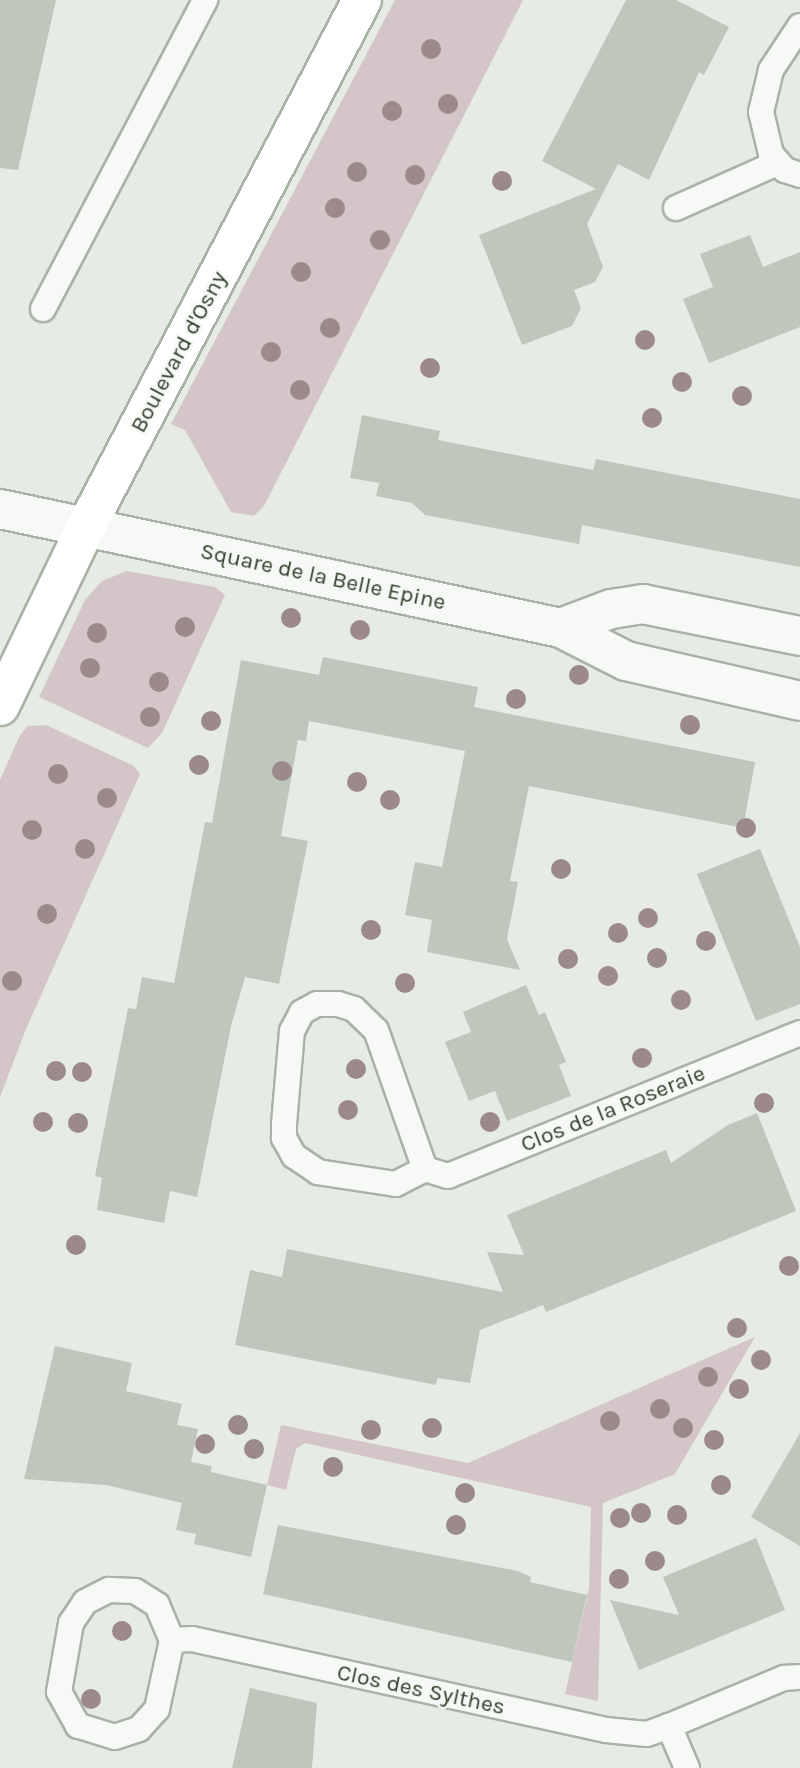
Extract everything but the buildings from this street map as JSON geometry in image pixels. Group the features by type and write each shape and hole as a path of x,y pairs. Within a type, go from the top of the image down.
{"main road":[{"name":"Boulevard d'Osny","path":"0,706 86,527 362,0"}],"street":[{"name":"Square de la Belle Epine","path":"0,509 561,628 626,661 800,701"},
{"path":"561,628 611,609 643,604 800,636"}],"lane":[{"path":"43,309 205,0"},
{"path":"800,26 778,55 762,98 765,139 777,163 800,175"},
{"path":"676,208 777,163"},
{"name":"Clos de la Roseraie","path":"425,1169 376,1030 354,1009 338,1004 317,1004 302,1012 292,1031 284,1139 294,1156 318,1172 396,1184 425,1169 448,1176 800,1032"},
{"path":"109,1590 135,1591 157,1605 172,1640 162,1697 139,1729 102,1736 89,1733 69,1716 59,1692 59,1679 71,1623 85,1602 109,1590"},
{"name":"Clos des Sylthes","path":"172,1640 192,1639 606,1730 647,1734 784,1678 800,1677"},
{"path":"670,1726 687,1768"}],"shaded area":[{"path":"395,0 523,0 264,506 254,516 231,512 185,430 171,424"},
{"path":"127,571 215,587 225,595 162,733 148,748 39,697 85,600 102,581"},
{"path":"46,725 134,766 140,774 26,1029 0,1097 0,780 20,735 28,726"},
{"path":"755,1337 675,1474 603,1503 598,1701 565,1694 589,1588 591,1507 305,1443 296,1449 286,1490 267,1485 281,1425 468,1463"}]}
